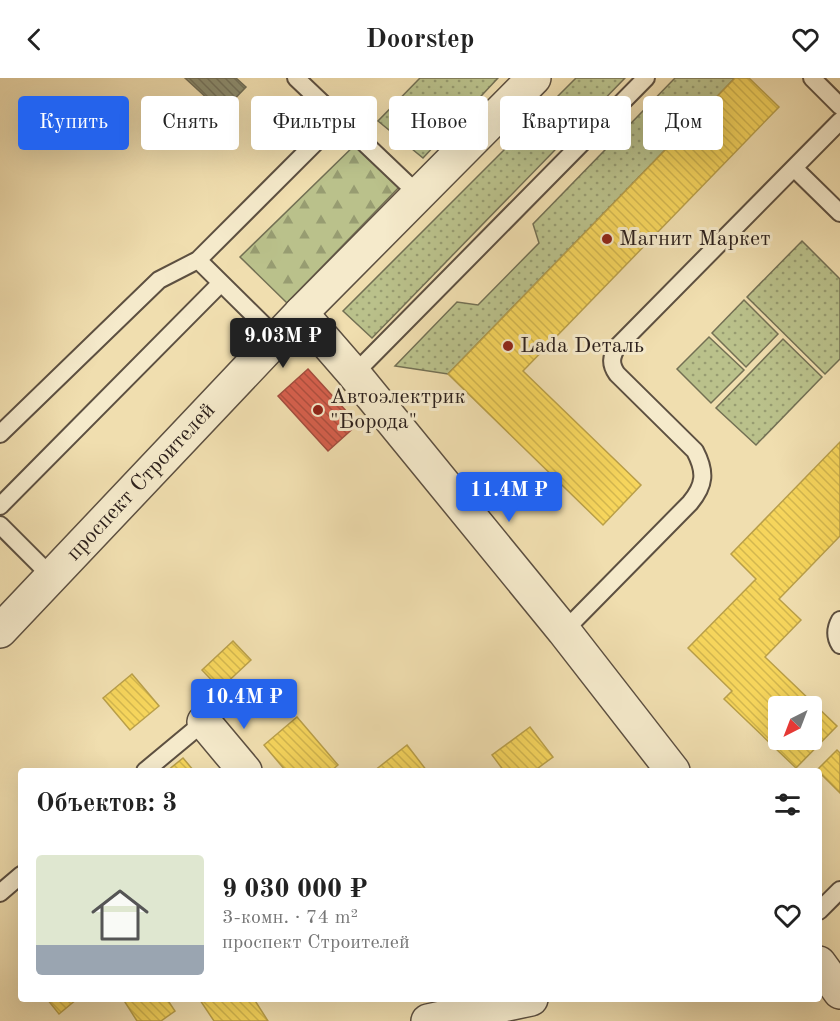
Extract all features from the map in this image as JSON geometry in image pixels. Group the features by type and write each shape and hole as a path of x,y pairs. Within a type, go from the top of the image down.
{"street":[{"name":"проспект Строителей","path":"0,631 301,313 534,78"},
{"path":"301,313 354,374 564,631 671,768"},
{"path":"204,722 242,768"},
{"path":"822,967 840,992"},
{"path":"427,1013 509,1002"}],"lane":[{"path":"296,78 315,96"},
{"path":"354,374 646,78"},
{"path":"812,78 840,106"},
{"path":"564,631 690,503 701,486 703,474 695,451 617,374 611,361 612,355 617,347 840,121"},
{"path":"0,434 159,280 198,260 308,150"},
{"path":"372,150 419,195"},
{"path":"794,168 840,213"},
{"path":"198,260 277,338"},
{"path":"0,506 221,283"},
{"path":"0,525 51,576"},
{"path":"840,620 836,632 840,645"},
{"path":"150,768 228,702"},
{"path":"0,893 18,878"},
{"path":"822,908 840,890"}],"green space":[{"path":"420,78 498,78 481,96 402,96"},
{"path":"576,78 625,78 607,96 558,96"},
{"path":"675,78 735,78 718,96 657,96"},
{"path":"389,110 389,130 378,121"},
{"path":"643,111 643,150 665,150 448,374 395,366 457,302 478,305 539,243 533,224 605,150 631,150 631,123"},
{"path":"350,150 373,150 405,181 287,303 240,257"},
{"path":"413,150 430,150 423,158"},
{"path":"504,150 555,150 372,338 343,311"},
{"path":"802,241 840,279 840,359 825,374 747,297"},
{"path":"744,300 778,334 746,367 712,333"},
{"path":"709,337 744,370 711,403 677,369"},
{"path":"783,339 822,377 756,445 716,408"}],"building: Жильё":[{"path":"735,78 749,78 779,107 523,371 641,485 603,525 448,374 665,150 723,150 723,96 718,96"},
{"path":"840,442 840,536 779,599 801,620 765,657 806,696 768,696 768,741 724,699 732,691 688,648 756,579 731,554"},
{"path":"233,641 251,660 220,689 202,670"},
{"path":"132,674 159,706 130,730 103,698"},
{"path":"822,712 837,726 822,741"},
{"path":"297,717 338,765 334,768 283,768 264,745"},
{"path":"530,727 553,757 538,768 502,768 492,755"},
{"path":"407,745 425,768 378,768"},
{"path":"777,750 814,750 796,768"},
{"path":"837,750 840,753 840,793 822,775 822,768 819,768"},
{"path":"183,758 191,768 171,768"},
{"path":"49,1002 73,1002 59,1014"},
{"path":"125,1002 169,1002 175,1011 161,1021 137,1021"},
{"path":"201,1002 256,1002 268,1021 214,1021"}],"building: Торговля":[{"name":"Автоэлектрик \"Борода\"","path":"308,369 358,424 328,451 278,396"}],"building: Промзона":[{"path":"185,78 236,78 246,87 237,96 205,96"}],"place":[{"name":"Магнит Маркет","path":"607,239"},
{"name":"Lada Dеталь","path":"508,346"},
{"name":"Автоэлектрик \"Борода\"","path":"318,410"}]}
